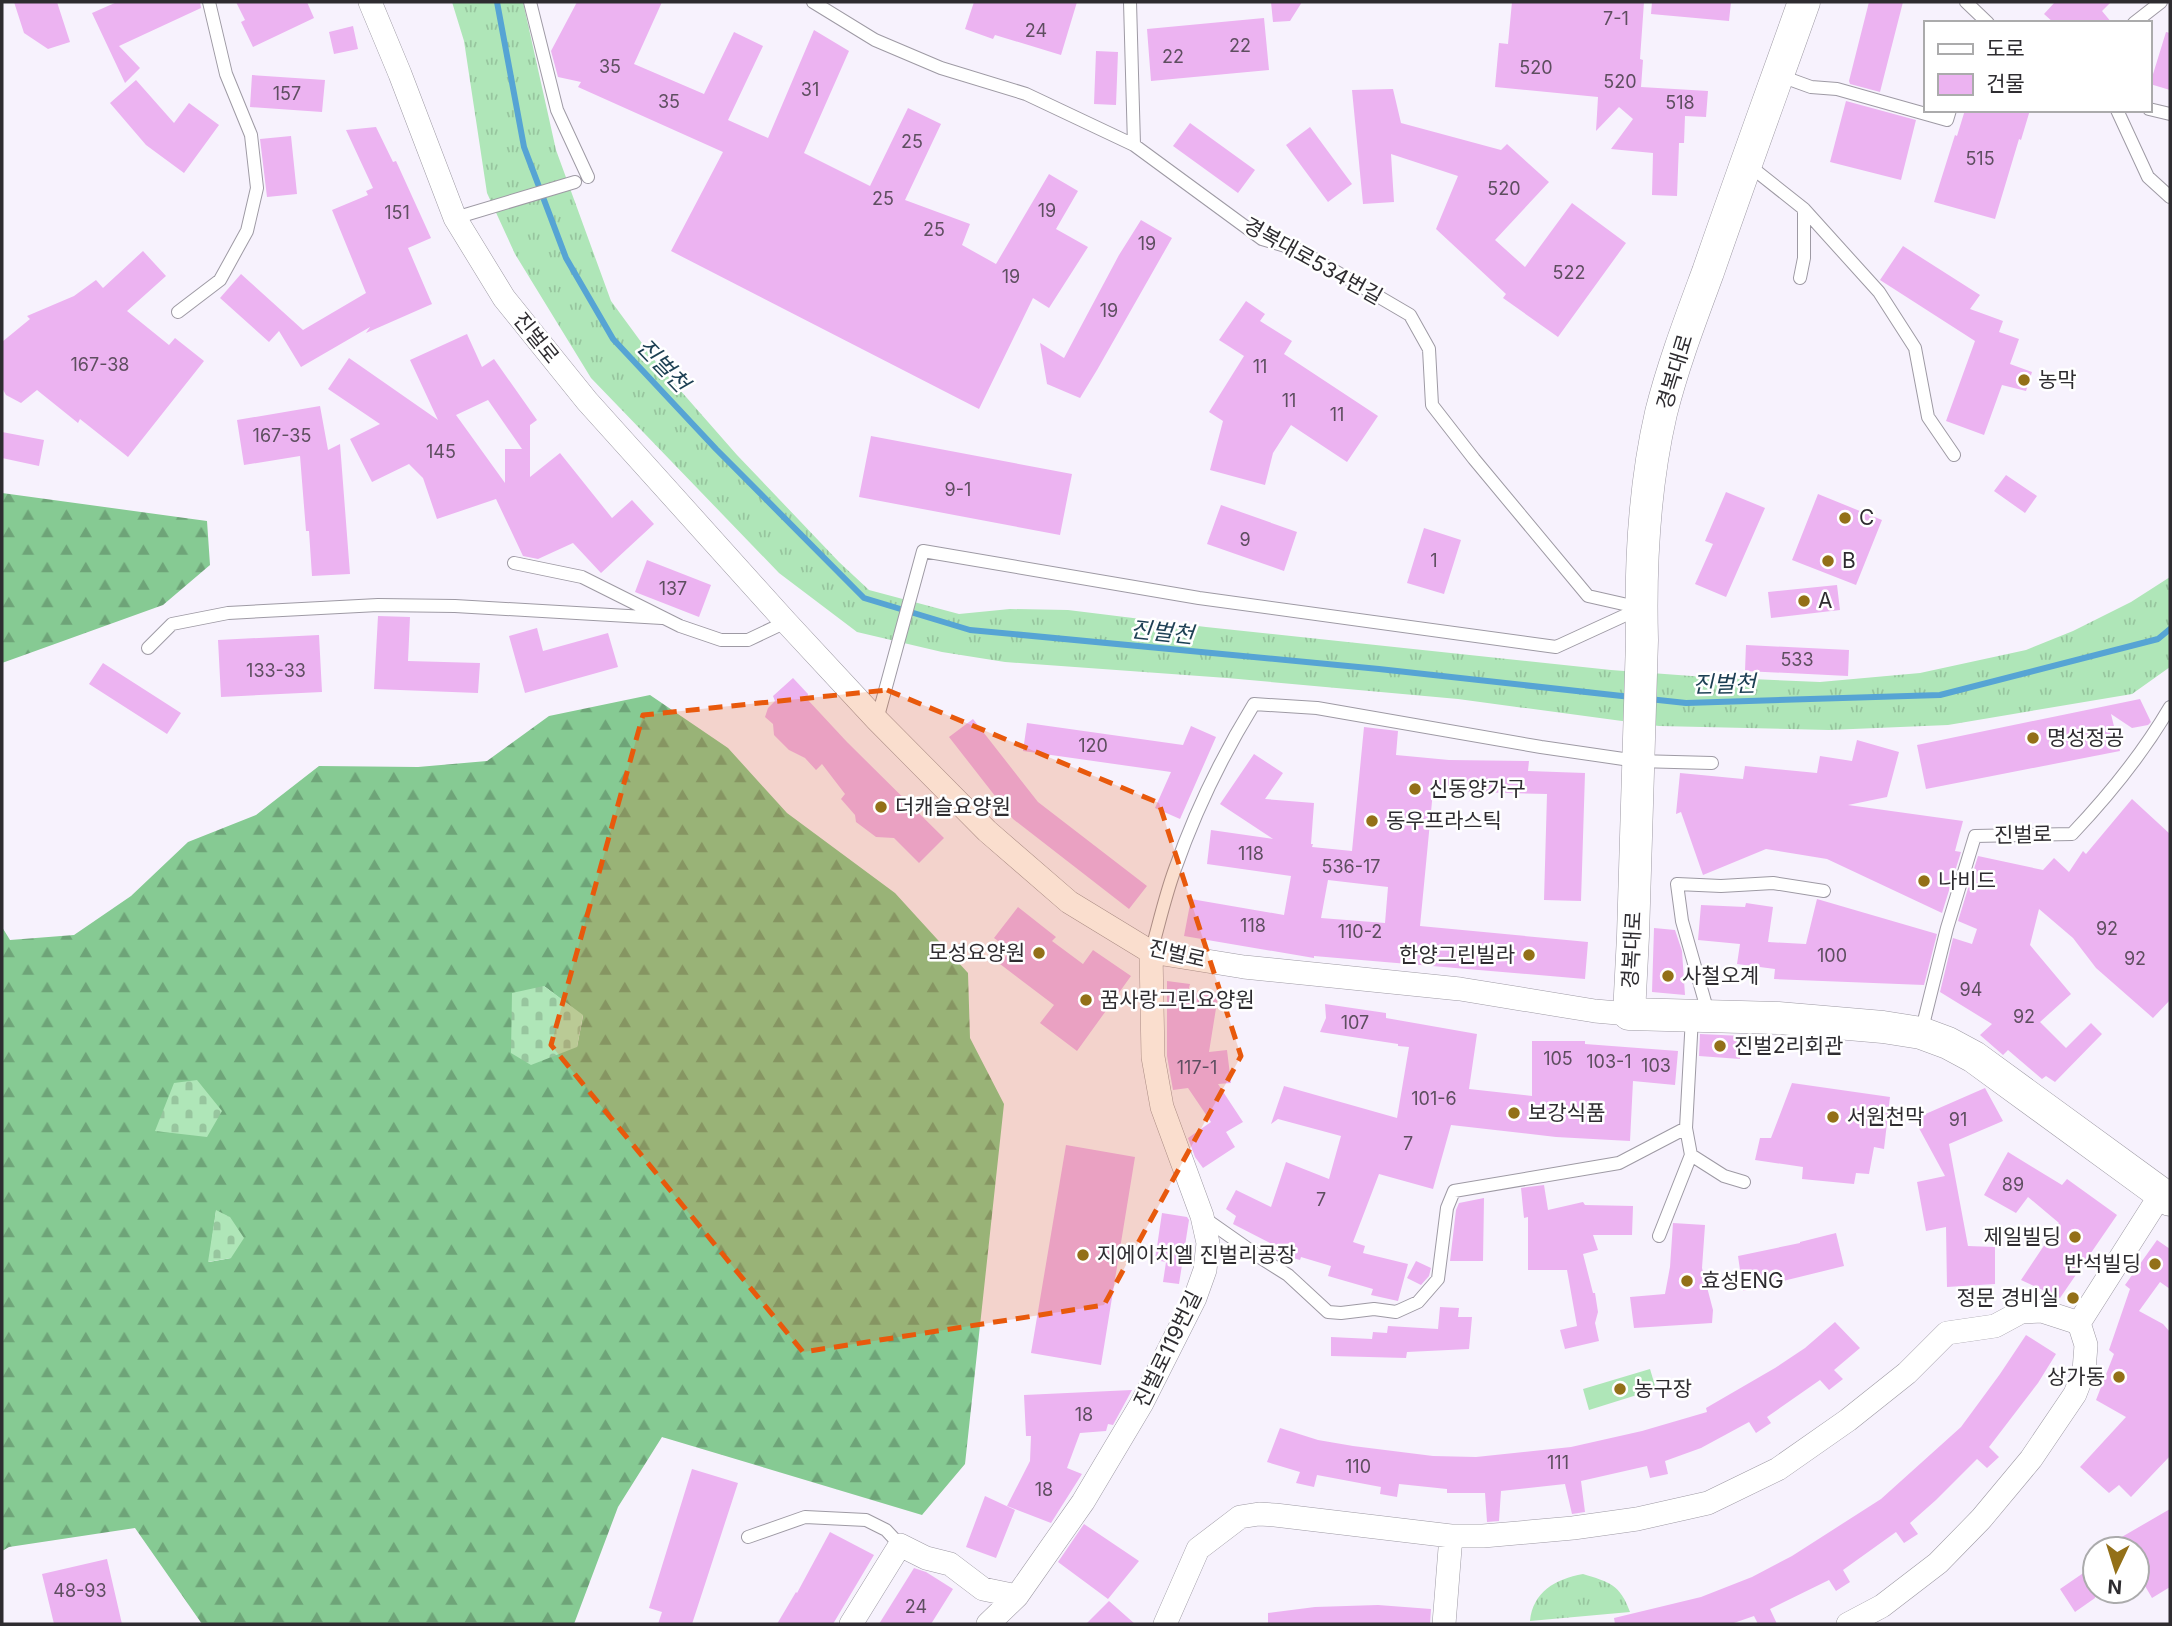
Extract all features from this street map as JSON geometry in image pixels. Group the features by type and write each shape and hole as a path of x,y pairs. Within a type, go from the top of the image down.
{"street":[{"name":"진벌로","path":"370,2 455,218 504,299 578,390 877,720 987,831 1069,902 1151,952 1244,967 1460,989 1595,1011 1778,1018 1921,1033 1974,1056 2166,1197"},
{"name":"경복대로","path":"1629,1014 1646,506 1662,411 1683,342 1804,2"},
{"name":"진벌로119번길","path":"988,1624 1017,1596 1090,1491 1142,1404 1195,1297 1205,1270 1208,1243 1202,1216 1162,1107 1153,1057 1151,952"},
{"path":"2079,1323 2166,1197"},
{"path":"1165,1624 1198,1549 1240,1517 1275,1515 1451,1536 1483,1536 1637,1519 1708,1503 1778,1469 1848,1420 1907,1373 1947,1333 1995,1326 2021,1312 2042,1311 2079,1323"},
{"path":"1848,1624 1882,1606 1938,1563 2031,1459 2075,1394 2084,1371 2086,1345 2079,1323"},
{"path":"1444,1624 1444,1586 1451,1536"},
{"path":"851,1624 900,1545 926,1558 950,1564 983,1589 1017,1596"}],"lane":[{"path":"178,312 220,280 247,231 257,188 251,135 226,74 209,2"},
{"path":"530,2 556,110 588,177"},
{"name":"경복대로534번길","path":"813,2 875,40 940,68 1026,94 1134,145 1262,239 1299,250 1410,315 1429,349 1432,405 1440,416 1588,596 1641,608"},
{"path":"1130,2 1134,145"},
{"path":"1966,2 1983,21"},
{"path":"2137,21 2161,2"},
{"path":"1778,75 1811,87 1837,89 1947,120 1949,112"},
{"path":"2151,109 2170,114"},
{"path":"2118,112 2148,177 2170,197"},
{"path":"1746,163 1804,209 1879,292 1914,348 1928,418 1954,455"},
{"path":"455,218 575,182"},
{"path":"1800,278 1804,258 1804,209"},
{"path":"877,720 923,551 1199,598 1556,647 1641,608"},
{"path":"514,563 582,577 662,618 721,640 748,640 786,622"},
{"path":"148,648 172,624 228,613 378,605 662,618"},
{"path":"1151,952 1174,870 1195,819 1236,734 1254,704 1317,708 1541,747 1712,762"},
{"name":"진벌로","path":"1921,1033 1947,928 1975,836 2072,834 2110,794 2170,707"},
{"path":"1659,1236 1691,1155 1686,1128 1701,1017 1677,884 1721,886 1773,883 1824,891"},
{"path":"1202,1216 1288,1275 1328,1312 1374,1309 1396,1312 1419,1302 1438,1279 1447,1208 1454,1191 1619,1163 1686,1128"},
{"path":"1691,1155 1724,1176 1744,1182"},
{"path":"748,1537 805,1517 866,1520 886,1530 900,1545"}],"highlighted area":[{"path":"887,690 1159,803 1241,1056 1104,1305 803,1352 551,1045 643,715"}],"green space":[{"path":"452,2 523,2 556,150 611,301 658,365 737,455 869,590 959,614 1010,609 1068,610 1611,670 1820,682 1920,673 2026,650 2073,631 2131,602 2170,577 2170,667 2132,694 1948,725 1829,730 1659,726 1458,699 1227,678 1005,662 942,652 857,632 779,573 591,378 515,254 487,193 464,41"},
{"path":"2,493 207,521 210,565 163,605 2,663"},
{"path":"650,695 728,748 787,813 895,893 968,973 970,1038 1004,1104 965,1464 922,1515 662,1437 618,1507 574,1624 202,1624 135,1528 9,1547 2,1551 2,927 10,940 74,935 131,896 188,842 256,815 319,766 418,767 487,761 549,716","holes":["544,986 583,1016 577,1047","216,1211 231,1258 209,1262"]},
{"path":"544,986 583,1015 577,1047 531,1065 511,1053 512,993"},
{"path":"197,1080 222,1111 207,1137 155,1131 174,1083"},
{"path":"216,1210 230,1217 244,1238 231,1258 208,1262"},
{"name":"농구장","path":"1650,1369 1656,1389 1589,1410 1583,1389"},
{"path":"1583,1574 1600,1579 1618,1590 1630,1612 1530,1621 1536,1602 1547,1588 1563,1579"}],"building":[{"path":"14,2 57,2 70,42 48,49 24,33"},
{"path":"117,2 200,2 201,8 119,46 140,68 125,83 92,13"},
{"path":"236,2 307,2 314,18 253,47 241,22 245,20"},
{"path":"577,2 662,2 634,64 704,94 734,32 763,46 728,120 768,138 814,30 849,51 804,153 870,186 908,108 941,124 905,200 970,224 962,245 996,264 1049,174 1078,191 1056,229 1088,247 1049,308 1033,298 979,409 671,251 723,152 578,87 581,82 558,77 551,51"},
{"path":"974,2 1077,2 1061,55 995,35 993,39 965,29"},
{"path":"1271,2 1302,2 1290,21 1273,22"},
{"path":"1512,2 1644,2 1641,87 1708,91 1706,117 1685,116 1684,143 1679,143 1677,196 1652,195 1653,153 1611,149 1633,119 1619,107 1596,131 1598,97 1495,87 1499,43 1508,44"},
{"path":"1652,2 1731,2 1729,21 1651,14"},
{"path":"1869,2 1903,2 1880,92 1850,84 1849,81"},
{"path":"2055,2 2111,2 2102,11 2110,21 2052,21 2044,14"},
{"path":"1264,18 1269,70 1151,81 1147,29"},
{"path":"353,26 358,49 334,54 329,32"},
{"path":"2166,32 2170,33 2170,90 2151,84"},
{"path":"1096,51 1118,52 1116,105 1094,104"},
{"path":"252,75 325,80 322,112 250,107"},
{"path":"136,80 174,123 189,103 219,125 184,173 146,145 110,103"},
{"path":"1393,89 1401,123 1501,150 1507,144 1549,182 1495,240 1525,267 1572,203 1626,243 1558,337 1503,298 1506,294 1436,229 1458,176 1391,154 1394,202 1363,204 1352,90"},
{"path":"1846,101 1916,120 1901,180 1830,162"},
{"path":"1964,112 2029,112 1995,219 1934,202 1955,135 1957,136"},
{"path":"1190,123 1255,170 1238,193 1173,146"},
{"path":"376,127 393,162 396,161 431,238 408,248 432,304 366,333 370,327 301,367 279,331 269,342 220,298 241,274 303,330 366,293 332,210 368,195 366,191 373,188 346,130"},
{"path":"1310,127 1352,184 1328,202 1286,145"},
{"path":"291,136 297,194 267,197 260,139"},
{"path":"1141,220 1172,238 1097,370 1080,398 1047,384 1040,343 1064,358 1119,255"},
{"path":"1903,246 1980,295 1970,309 2003,321 1999,332 2019,339 2010,364 2032,372 2026,391 2002,385 1984,435 1946,421 1975,341 1880,280"},
{"path":"143,251 166,276 127,311 169,345 175,338 204,361 128,457 80,419 78,423 37,390 21,403 6,395 2,388 2,342 30,319 27,316 74,296 96,280 103,288"},
{"path":"1246,301 1265,314 1260,321 1292,341 1284,354 1378,416 1347,462 1291,425 1273,453 1265,485 1210,470 1223,421 1209,412 1244,356 1219,340"},
{"path":"467,334 482,367 494,359 537,420 530,425 530,477 560,453 612,518 632,500 654,524 601,573 573,543 538,559 523,556 496,499 437,519 423,478 409,464 372,482 350,439 380,424 328,389 349,358 438,420 410,360","holes":["488,400 522,449 505,449 505,483 456,415"]},
{"path":"320,406 328,450 340,444 350,574 312,576 300,456 244,465 237,420"},
{"path":"2,432 44,440 39,466 2,458"},
{"path":"871,436 1072,474 1060,535 859,497"},
{"path":"2006,475 2037,496 2025,513 1994,491"},
{"path":"1726,492 1765,508 1726,597 1695,584 1713,544 1705,541"},
{"path":"1818,494 1882,520 1856,585 1792,560"},
{"path":"1221,505 1297,532 1284,571 1207,544"},
{"path":"1424,528 1461,540 1444,594 1407,583"},
{"path":"647,560 711,585 699,617 635,592"},
{"name":"A","path":"1837,585 1840,610 1771,618 1768,592"},
{"path":"378,616 410,617 408,661 480,663 478,693 374,689"},
{"path":"537,628 543,651 608,633 618,667 525,693 509,636"},
{"path":"319,635 322,692 221,697 218,640"},
{"path":"1746,645 1849,650 1848,676 1745,671"},
{"path":"103,663 181,713 167,734 89,684"},
{"path":"793,678 808,694 807,699 847,742 944,838 919,863 894,838 876,837 856,822 855,815 841,799 845,794 822,764 816,770 805,758 789,750 774,735 773,724 765,717 768,708 775,701 773,696"},
{"name":"명성정공","path":"2140,699 2151,722 2148,725 2132,728 2111,714 2120,751 1926,789 1917,745"},
{"path":"973,719 1038,802 1147,886 1129,909 1013,819 949,737"},
{"path":"1027,723 1183,745 1191,726 1216,737 1180,819 1155,808 1171,772 1023,751"},
{"path":"1364,727 1398,731 1396,755 1449,760 1529,761 1528,771 1585,773 1581,901 1544,900 1547,794 1433,791 1420,926 1588,942 1585,979 1314,958 1184,936 1191,899 1284,915 1291,876 1207,864 1211,830 1273,839 1220,804 1254,754 1283,773 1265,799 1314,803 1312,847 1352,851","holes":["1328,880 1388,887 1385,923 1321,918"]},
{"name":"나비드","path":"1857,740 1899,752 1887,797 1848,805 1963,821 1955,851 1961,852 1942,913 1827,859 1766,849 1703,875 1681,812 1676,814 1680,773 1743,779 1745,766 1817,773 1820,756 1852,761"},
{"path":"2132,799 2170,834 2170,1000 2153,1018 2096,968 2073,938 2039,909 2030,945 2071,994 2040,1022 2066,1048 2091,1023 2102,1034 2055,1082 2046,1076 2042,1079 2008,1050 2003,1055 1980,1035 1992,1024 1940,992 1953,938 1972,944 1977,929 1958,921 1978,856 2043,870 2054,858 2069,872 2083,851 2086,854"},
{"path":"1817,899 1937,934 1924,985 1774,979 1775,969 1737,964 1740,944 1698,940 1701,905 1745,907 1746,903 1773,907 1768,942 1806,944"},
{"path":"1018,907 1056,937 1052,941 1083,964 1093,950 1131,976 1077,1051 1040,1023 1054,1005 1000,964 1010,950 994,938"},
{"name":"사철오계","path":"1654,928 1675,930 1682,951 1685,995 1652,992"},
{"path":"1167,981 1190,984 1188,992 1218,996 1209,1052 1227,1050 1231,1083 1218,1084 1243,1122 1226,1132 1235,1147 1203,1168 1195,1157 1188,1138 1211,1122 1188,1088 1173,1090 1167,1056"},
{"path":"1325,1004 1386,1013 1386,1018 1477,1034 1469,1089 1532,1096 1532,1041 1585,1041 1585,1044 1678,1051 1675,1085 1633,1081 1630,1141 1556,1137 1451,1125 1433,1189 1379,1174 1353,1242 1365,1246 1363,1253 1408,1264 1398,1301 1371,1295 1373,1289 1328,1276 1331,1266 1269,1251 1270,1243 1233,1224 1236,1216 1226,1209 1236,1190 1271,1207 1286,1162 1329,1179 1341,1136 1278,1119 1271,1124 1284,1086 1397,1118 1409,1047 1320,1032 1326,1018"},
{"name":"진벌2리회관","path":"1700,1034 1742,1036 1740,1059 1699,1056"},
{"name":"서원천막","path":"1792,1083 1890,1097 1884,1149 1874,1147 1869,1174 1856,1173 1854,1184 1802,1179 1803,1167 1755,1160 1760,1138 1771,1138"},
{"path":"1985,1088 2003,1121 1949,1144 1968,1246 1995,1247 1995,1284 1947,1287 1946,1227 1926,1231 1917,1182 1945,1176 1914,1119"},
{"name":"지에이치엘 진벌리공장","path":"1066,1145 1135,1157 1101,1365 1031,1353"},
{"path":"2008,1152 2062,1185 2067,1179 2117,1215 2060,1298 2021,1280 2059,1223 2028,1197 2016,1213 1984,1195"},
{"path":"1544,1185 1548,1210 1583,1202 1585,1205 1633,1206 1632,1235 1593,1235 1598,1250 1583,1254 1595,1293 1598,1312 1595,1323 1599,1341 1565,1349 1560,1330 1577,1326 1567,1270 1528,1270 1528,1217 1524,1218 1521,1188"},
{"path":"1484,1198 1483,1261 1450,1261 1459,1203"},
{"path":"1162,1213 1187,1217 1189,1220 1179,1284 1163,1282 1166,1262 1155,1260"},
{"name":"효성ENG","path":"1673,1223 1705,1225 1702,1268 1713,1310 1712,1323 1634,1328 1630,1297 1665,1294"},
{"path":"1836,1233 1844,1266 1743,1291 1738,1256"},
{"path":"2157,1240 2170,1249 2170,1289 2160,1282 2139,1311 2163,1324 2170,1332 2170,1456 2131,1497 2119,1485 2109,1493 2080,1467 2126,1417 2096,1400 2114,1354 2109,1350 2130,1289 2125,1285"},
{"path":"1416,1261 1431,1268 1429,1276 1421,1285 1407,1278"},
{"path":"1440,1307 1459,1308 1458,1317 1472,1317 1469,1349 1407,1352 1406,1358 1331,1356 1331,1337 1372,1339 1373,1332 1387,1333 1388,1326 1438,1329"},
{"path":"1835,1322 1860,1348 1834,1370 1843,1379 1829,1390 1820,1380 1767,1417 1771,1423 1756,1433 1749,1422 1701,1448 1665,1461 1668,1474 1650,1478 1647,1466 1581,1481 1585,1512 1572,1514 1565,1484 1501,1491 1499,1521 1487,1522 1485,1493 1447,1493 1447,1489 1399,1484 1397,1497 1380,1494 1381,1487 1317,1475 1314,1487 1296,1483 1300,1472 1267,1462 1280,1428 1318,1440 1353,1446 1433,1456 1476,1457 1571,1447 1642,1431 1707,1412 1706,1408 1805,1348"},
{"path":"2026,1335 2056,1354 2038,1383 1989,1447 1999,1457 1987,1468 1977,1459 1910,1523 1918,1534 1904,1543 1896,1532 1843,1570 1850,1582 1836,1591 1829,1580 1770,1609 1777,1624 1758,1624 1754,1616 1731,1624 1615,1624 1614,1618 1701,1597 1752,1577 1792,1556 1881,1499 1961,1427"},
{"path":"1132,1390 1113,1425 1108,1424 1106,1431 1080,1433 1067,1468 1082,1474 1051,1523 1007,1506 1030,1461 1031,1436 1026,1436 1024,1395"},
{"path":"692,1469 738,1483 692,1624 658,1624 662,1612 649,1608"},
{"path":"985,1496 1015,1510 996,1558 966,1547"},
{"path":"2170,1509 2170,1587 2152,1598 2151,1535 2125,1535"},
{"path":"1084,1524 1139,1561 1108,1599 1058,1562"},
{"path":"830,1532 874,1555 833,1624 777,1624 797,1593"},
{"path":"107,1559 122,1624 54,1624 42,1574"},
{"path":"914,1568 926,1572 953,1589 931,1624 879,1624"},
{"path":"2081,1575 2081,1605 2085,1605 2075,1612 2060,1589"},
{"path":"1109,1601 1135,1624 1086,1624"},
{"path":"1378,1605 1431,1609 1430,1624 1268,1624 1268,1613 1315,1607"}],"waterway":[{"name":"진벌천","path":"497,2 524,147 566,258 613,339 716,449 864,598 970,630 1379,669 1631,697"},
{"name":"진벌천","path":"1649,699 1686,703 1940,695 2158,639 2170,629"}],"place":[{"name":"농막","path":"2024,380"},
{"name":"C","path":"1845,518"},
{"name":"B","path":"1828,561"},
{"name":"A","path":"1804,601"},
{"name":"명성정공","path":"2033,738"},
{"name":"신동양가구","path":"1415,789"},
{"name":"더캐슬요양원","path":"881,807"},
{"name":"동우프라스틱","path":"1372,821"},
{"name":"나비드","path":"1924,881"},
{"name":"모성요양원","path":"1039,953"},
{"name":"한양그린빌라","path":"1529,955"},
{"name":"사철오계","path":"1668,976"},
{"name":"꿈사랑그린요양원","path":"1086,1000"},
{"name":"진벌2리회관","path":"1720,1046"},
{"name":"보강식품","path":"1514,1113"},
{"name":"서원천막","path":"1833,1117"},
{"name":"제일빌딩","path":"2075,1237"},
{"name":"지에이치엘 진벌리공장","path":"1083,1255"},
{"name":"반석빌딩","path":"2155,1264"},
{"name":"효성ENG","path":"1687,1281"},
{"name":"정문 경비실","path":"2073,1298"},
{"name":"상가동","path":"2119,1377"},
{"name":"농구장","path":"1620,1389"}]}
